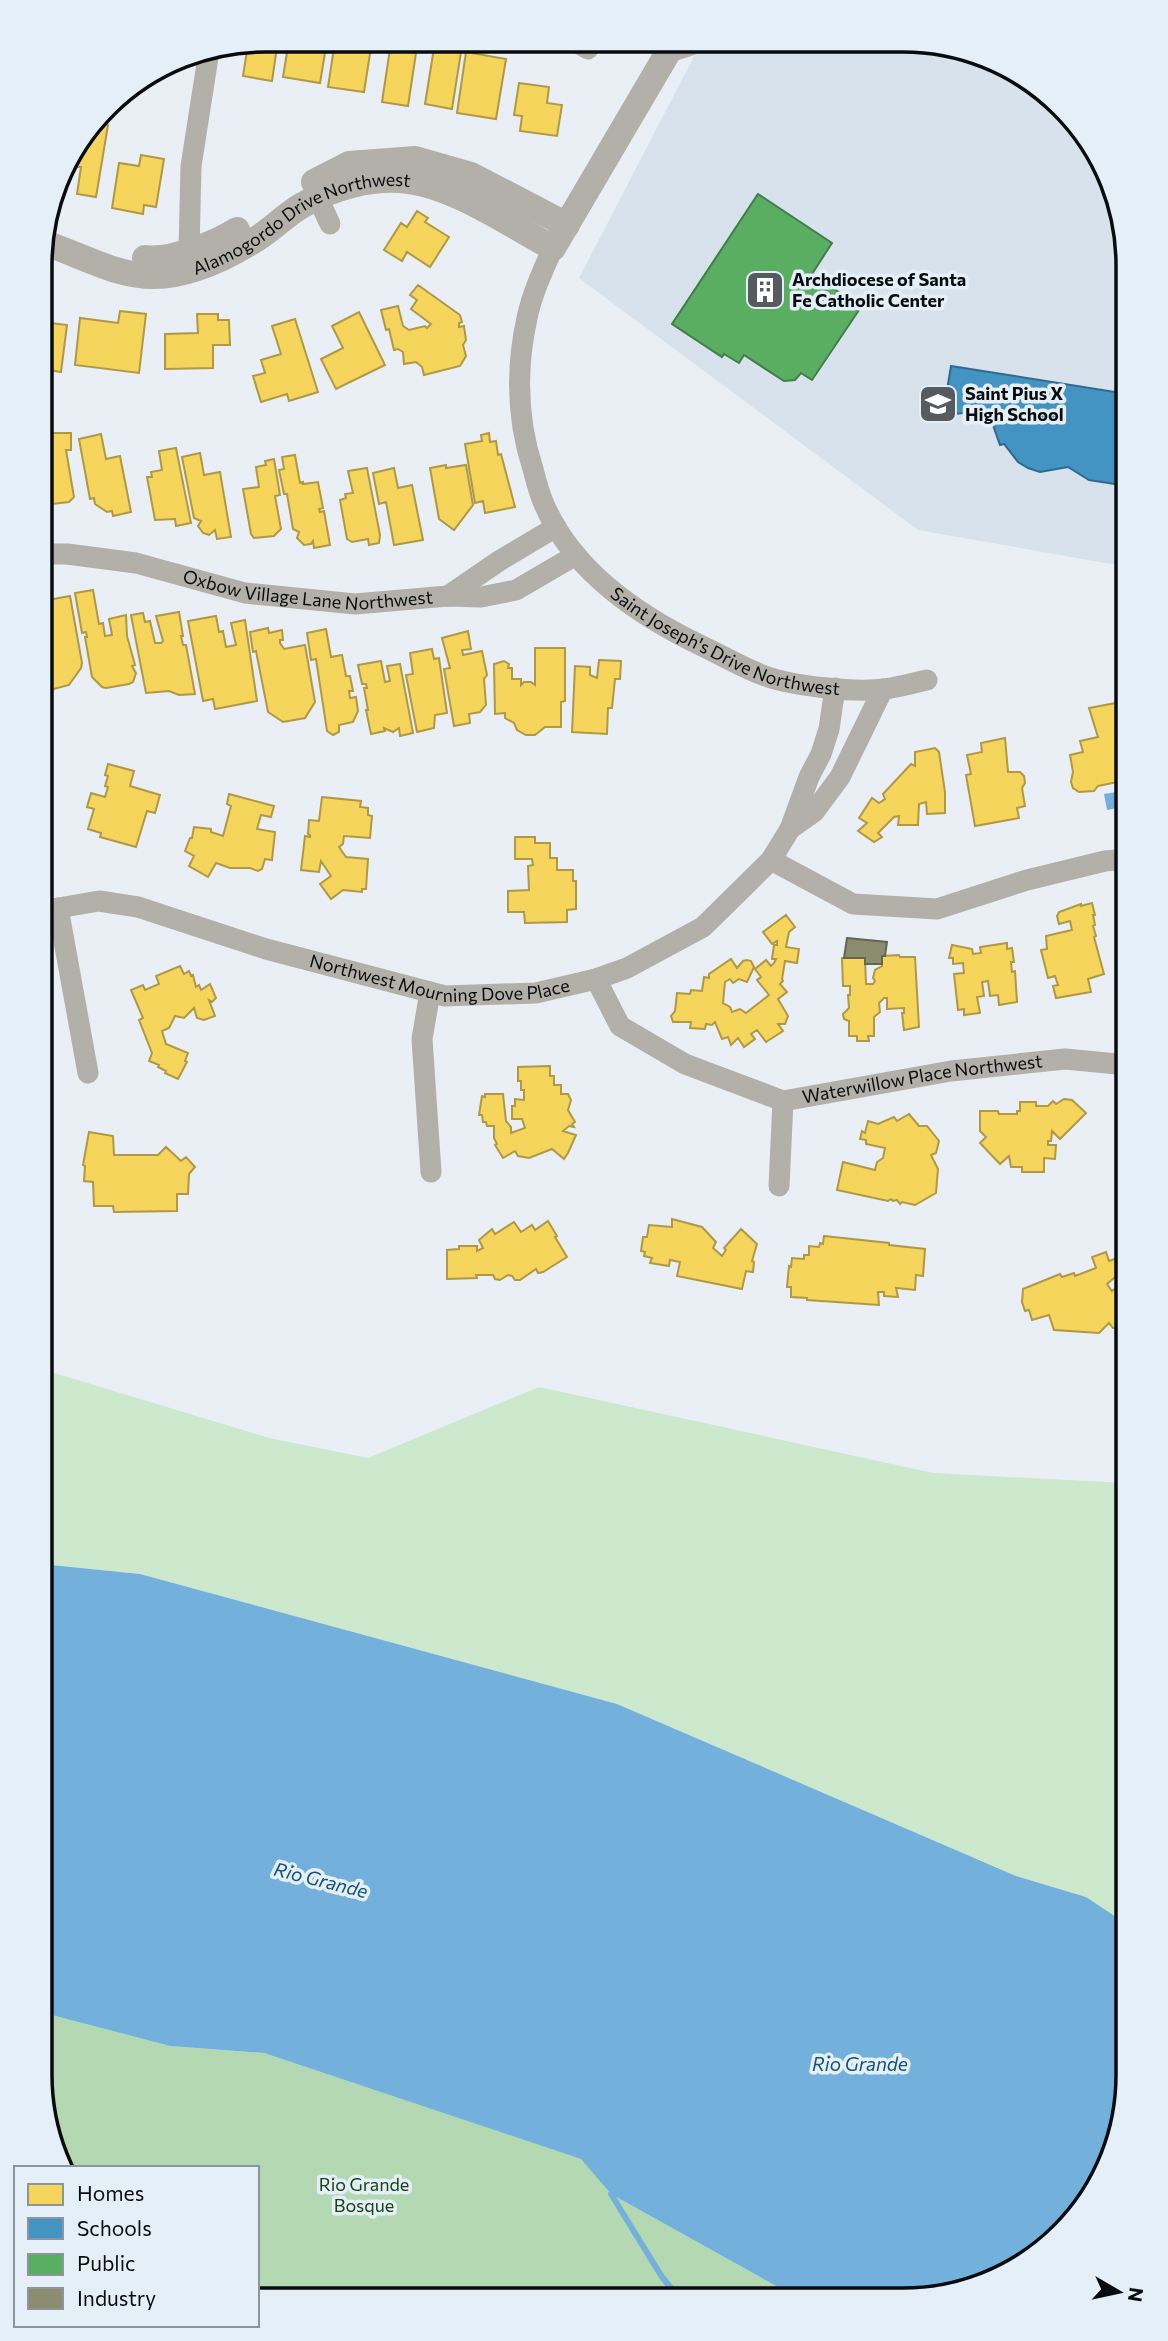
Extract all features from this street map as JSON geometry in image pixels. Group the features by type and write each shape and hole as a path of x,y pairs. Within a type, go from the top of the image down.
{"street":[{"path":"553,248 672,52"},
{"path":"191,260 191,166 207,61"},
{"name":"Alamogordo Drive Northwest","path":"53,247 106,268 154,276 191,260 297,190 349,164 415,159 471,176 567,225"},
{"name":"Alamogordo Drive Northwest","path":"56,228 112,252 155,260 221,259 259,238 302,206 351,183 408,181 459,196 553,248"},
{"path":"318,198 330,224"},
{"name":"Saint Joseph's Drive Northwest","path":"553,248 528,314 520,351 519,397 525,445 544,504 576,555 624,601 668,630 764,676 835,688 883,689 927,680"},
{"name":"Oxbow Village Lane Northwest","path":"53,554 136,563 245,593 355,604 448,596 556,527"},
{"path":"448,596 481,597 516,590 576,555"},
{"name":"Northwest Mourning Dove Place","path":"53,910 99,901 138,907 266,949 445,996 536,993 596,979 627,968 703,926 771,860 789,829 821,754 829,729 835,688"},
{"name":"Northwest Mourning Dove Place","path":"789,829 814,812 840,778 883,689"},
{"path":"771,860 853,904 937,909 1027,880 1116,861"},
{"path":"53,921 88,1073"},
{"name":"Waterwillow Place Northwest","path":"596,979 620,1026 685,1064 783,1101 951,1071 1065,1059 1116,1064"},
{"path":"430,992 422,1039 431,1172"},
{"path":"779,1186 783,1101"}],"shaded area":[{"name":"Saint Pius X High School","path":"696,52 931,54 997,74 1043,105 1063,125 1094,171 1108,210 1116,265 1116,565 918,530 579,278"}],"green space":[{"path":"52,1372 269,1438 368,1458 539,1387 933,1473 1115,1482 1115,1917 1086,1897 1016,1876 617,1704 140,1574 52,1565"},
{"name":"Rio Grande Bosque","path":"52,2015 170,2046 264,2053 582,2159 611,2194 779,2288 259,2288 259,2166 72,2166 54,2104"}],"water":[{"path":"1116,792 1116,808 1107,810 1104,794"},
{"name":"Rio Grande","path":"52,1565 140,1574 617,1704 1016,1876 1086,1897 1115,1916 1114,2104 1099,2157 1087,2182 1072,2205 1032,2245 997,2267 931,2287 779,2288 611,2194 581,2159 264,2053 170,2046 52,2015"}],"building: Homes":[{"path":"276,52 272,81 243,76 247,53"},
{"path":"287,52 325,52 320,83 283,77"},
{"path":"333,52 370,52 364,92 328,87"},
{"path":"390,52 416,53 408,106 382,102"},
{"path":"433,52 461,52 452,109 425,104"},
{"path":"466,52 506,59 496,119 457,113"},
{"path":"519,83 549,87 547,103 562,105 557,136 520,131 522,116 514,115"},
{"path":"105,125 108,125 96,197 77,194 81,167 77,167 88,147"},
{"path":"141,155 164,159 156,207 144,205 143,214 112,208 119,163 139,166"},
{"path":"417,211 428,218 425,222 449,237 430,267 407,252 402,261 384,250 401,223 407,227"},
{"path":"418,285 460,315 462,322 459,327 464,326 466,340 463,345 466,356 460,366 424,375 422,367 416,362 404,364 403,352 394,350 381,310 398,306 403,326 409,330 425,326 427,328 431,324 411,309 417,300 410,295"},
{"path":"120,311 146,314 139,373 75,365 80,318 118,323"},
{"path":"359,312 385,365 336,389 321,359 343,348 332,326"},
{"path":"197,314 218,314 218,320 229,320 230,345 213,345 213,368 165,369 165,334 198,333"},
{"path":"295,319 318,392 289,401 287,394 261,402 253,376 265,373 261,360 281,354 272,326"},
{"path":"53,323 67,325 61,372 53,371"},
{"path":"53,433 71,433 71,450 66,450 74,497 69,502 53,504"},
{"path":"489,433 490,442 496,441 498,455 501,454 515,507 485,513 483,501 475,503 465,444 482,441 481,435"},
{"path":"101,434 106,459 120,456 131,512 113,516 112,511 107,512 95,504 94,498 90,499 79,439"},
{"path":"176,448 191,523 176,526 175,519 155,520 147,477 152,477 151,472 162,470 159,451"},
{"path":"200,453 204,475 220,472 231,537 217,539 215,530 209,535 203,533 198,526 201,521 194,518 182,457"},
{"path":"295,455 300,483 318,482 323,508 319,509 320,512 324,511 330,545 314,548 313,541 304,545 297,538 299,532 293,529 287,494 284,494 279,470 284,469 282,457"},
{"path":"274,459 280,495 275,496 281,529 274,536 254,538 243,489 259,487 256,467 266,465 265,461"},
{"path":"446,465 446,468 466,465 473,505 454,530 439,519 430,468"},
{"path":"367,468 380,535 379,543 369,545 368,539 352,542 347,539 340,500 346,498 345,494 353,493 348,471"},
{"path":"394,468 398,488 412,485 423,540 394,545 386,502 379,504 373,473"},
{"path":"93,590 99,624 103,623 105,636 112,635 109,619 126,615 127,636 135,665 132,666 136,673 133,682 129,684 106,688 92,677 86,632 82,633 75,593"},
{"path":"70,596 82,663 69,685 53,689 53,599"},
{"path":"179,612 181,636 183,645 186,645 195,694 179,695 169,691 146,693 131,615 143,613 145,622 150,621 155,643 161,643 163,641 156,616"},
{"path":"216,616 226,647 236,645 231,623 245,620 257,701 215,709 213,699 203,701 188,621"},
{"path":"268,628 269,633 282,630 283,640 280,640 280,643 284,649 305,645 315,702 305,718 283,722 268,712 250,632"},
{"path":"326,629 331,657 342,655 346,676 350,676 353,691 349,691 350,698 356,697 358,711 353,722 339,725 339,732 333,735 327,731 316,659 311,660 307,633"},
{"path":"468,631 471,649 462,650 463,655 482,651 487,675 484,679 486,705 480,712 469,714 470,723 454,726 444,669 450,668 442,638"},
{"path":"535,648 565,648 565,701 561,702 561,727 545,727 535,735 526,735 505,718 505,713 495,714 494,664 504,661 509,664 508,668 512,668 512,679 521,679 521,685 531,682 535,685"},
{"path":"432,649 434,659 439,658 447,713 435,715 434,728 417,732 406,675 413,674 410,653"},
{"path":"599,660 621,661 620,679 615,679 612,708 608,708 607,734 572,732 575,666 590,667 590,675 597,678"},
{"path":"381,661 385,682 390,681 387,666 400,664 413,733 400,736 399,728 393,732 384,728 385,731 371,734 364,688 367,688 366,684 362,684 358,665"},
{"path":"1116,703 1116,782 1098,786 1094,791 1079,792 1073,788 1071,782 1073,772 1070,755 1083,752 1080,741 1098,737 1089,708"},
{"path":"1005,738 1008,772 1020,772 1024,776 1025,783 1022,788 1025,806 1017,808 1019,818 975,826 966,775 971,774 967,755 982,752 981,743"},
{"path":"935,748 939,752 945,813 927,814 926,802 919,804 918,825 898,825 899,816 894,817 878,833 882,837 874,842 858,831 867,823 859,818 872,798 879,803 885,799 883,794 911,764 915,766 915,752"},
{"path":"108,764 134,771 130,786 160,795 155,813 147,811 136,847 100,837 101,833 88,829 94,809 87,807 91,793 105,797"},
{"path":"229,794 274,806 271,817 261,815 257,829 275,832 272,860 265,859 262,869 258,871 250,868 230,868 216,863 208,877 189,866 194,856 185,851 194,827 211,829 211,832 223,836 231,806 227,804"},
{"path":"322,797 361,801 360,807 368,808 368,815 372,816 370,838 344,836 343,844 339,847 346,857 368,859 366,889 362,889 362,892 343,890 331,899 320,884 331,876 321,861 319,872 301,870 305,836 310,837 309,820 319,821"},
{"path":"515,837 535,837 535,843 550,843 550,858 557,858 557,870 573,870 573,881 576,881 576,909 567,910 567,922 525,923 524,912 508,912 508,891 529,890 528,866 533,865 532,859 515,859"},
{"path":"1092,903 1095,915 1094,937 1104,974 1088,979 1091,992 1056,998 1053,986 1058,985 1055,976 1048,978 1041,950 1047,949 1046,936 1072,930 1070,921 1059,924 1059,912"},
{"path":"786,915 795,927 789,932 786,947 799,949 797,963 785,961 783,981 780,984 787,992 778,999 788,1016 785,1024 778,1024 783,1031 766,1042 757,1030 751,1034 755,1039 744,1047 738,1038 731,1045 728,1037 722,1039 715,1022 712,1025 706,1024 705,1029 690,1028 691,1022 673,1022 671,1016 675,1011 677,993 702,991 704,977 709,978 709,974 731,959 737,968 747,960 751,961 754,967 747,982 739,979 733,983 730,979 725,982 723,1003 730,1007 732,1012 740,1009 746,1013 769,995 757,980 761,977 755,969 766,960 771,966 774,963 776,959 772,959 777,941 772,944 763,932"},
{"path":"1007,943 1007,949 1012,948 1014,962 1011,962 1012,972 1015,971 1017,1002 999,1005 998,995 990,996 988,981 982,982 984,996 977,997 980,1013 964,1015 964,1009 958,1010 954,974 964,973 963,963 953,964 953,958 949,958 952,945 972,949 973,954 981,953 980,947"},
{"path":"882,956 915,957 919,1027 904,1030 904,1008 887,1009 887,998 884,998 879,1003 880,1012 874,1017 874,1036 868,1036 869,1041 857,1041 857,1036 849,1036 849,1021 844,1019 843,1014 849,1008 850,986 843,986 842,958 865,958 866,984 873,984 875,970 882,966"},
{"path":"180,966 184,974 189,971 191,976 193,975 196,987 199,985 201,990 210,984 216,998 212,1002 209,1000 215,1016 204,1020 197,1018 194,1008 184,1018 175,1016 169,1028 162,1031 166,1044 188,1053 187,1062 178,1079 149,1061 152,1053 139,1020 143,1018 131,990 143,985 145,990 159,984 156,976"},
{"path":"550,1066 554,1085 561,1085 561,1094 568,1094 571,1100 568,1110 575,1122 572,1124 574,1127 569,1126 563,1131 576,1135 568,1153 564,1159 552,1149 529,1158 518,1156 515,1151 503,1158 495,1145 494,1126 487,1126 482,1115 479,1115 482,1096 503,1094 506,1121 511,1127 511,1133 525,1128 522,1119 512,1119 515,1099 524,1100 524,1090 521,1090 521,1081 518,1081 518,1067"},
{"path":"1064,1099 1072,1100 1086,1113 1060,1139 1052,1131 1048,1145 1056,1145 1055,1159 1044,1158 1044,1172 1022,1172 1022,1167 1011,1167 1009,1156 1000,1164 980,1143 986,1137 980,1131 980,1111 1017,1114 1017,1111 1020,1111 1020,1102 1036,1102 1036,1106 1048,1106 1053,1101 1056,1104"},
{"path":"909,1114 919,1126 927,1126 939,1141 936,1153 931,1155 938,1169 936,1193 915,1205 837,1190 843,1162 875,1170 877,1162 883,1158 885,1148 866,1144 866,1140 860,1139 862,1131 865,1133 868,1121 878,1124 894,1117 897,1121"},
{"path":"89,1132 113,1136 114,1155 158,1155 166,1147 181,1161 186,1157 195,1167 189,1174 188,1194 177,1194 177,1211 114,1212 113,1206 94,1206 93,1182 84,1181 83,1165"},
{"path":"672,1219 702,1227 716,1242 713,1248 722,1256 726,1250 724,1248 741,1229 757,1244 752,1261 753,1272 746,1271 742,1289 677,1276 680,1262 670,1260 669,1266 650,1263 652,1258 644,1256 645,1252 641,1251 643,1237 647,1237 649,1225 672,1227"},
{"path":"548,1221 567,1257 543,1272 538,1273 536,1269 520,1280 508,1275 500,1280 493,1275 447,1279 447,1250 459,1249 459,1246 477,1246 477,1251 483,1248 479,1240 492,1229 495,1234 514,1222 521,1232 532,1225 535,1230"},
{"path":"824,1236 925,1249 923,1276 916,1275 915,1290 896,1288 898,1297 884,1296 884,1292 878,1292 879,1305 791,1297 791,1287 787,1287 792,1258 804,1259 804,1255 809,1255 809,1246 819,1247 820,1243 823,1244"},
{"path":"1106,1252 1109,1261 1115,1259 1115,1277 1107,1284 1112,1291 1115,1288 1115,1328 1109,1323 1099,1333 1054,1330 1049,1315 1032,1320 1029,1310 1025,1311 1022,1302 1023,1289 1060,1274 1062,1277 1074,1273 1075,1276 1096,1268 1092,1257"}],"building: Schools":[{"path":"951,366 1116,392 1116,484 1089,480 1068,467 1040,472 1028,468 1018,462 1004,444 1000,445 988,411 943,415"}],"building: Public":[{"name":"Archdiocese of Santa Fe Catholic Center","path":"758,194 832,243 812,274 861,307 812,380 801,373 795,380 784,381 744,355 739,363 724,354 722,357 672,324"}],"building: Industry":[{"path":"847,938 887,942 882,964 865,964 865,958 844,958"}],"waterway":[{"path":"611,2194 671,2288"}],"place":[{"name":"Archdiocese of Santa Fe Catholic Center","path":"765,290"},
{"name":"Saint Pius X High School","path":"938,404"}]}
